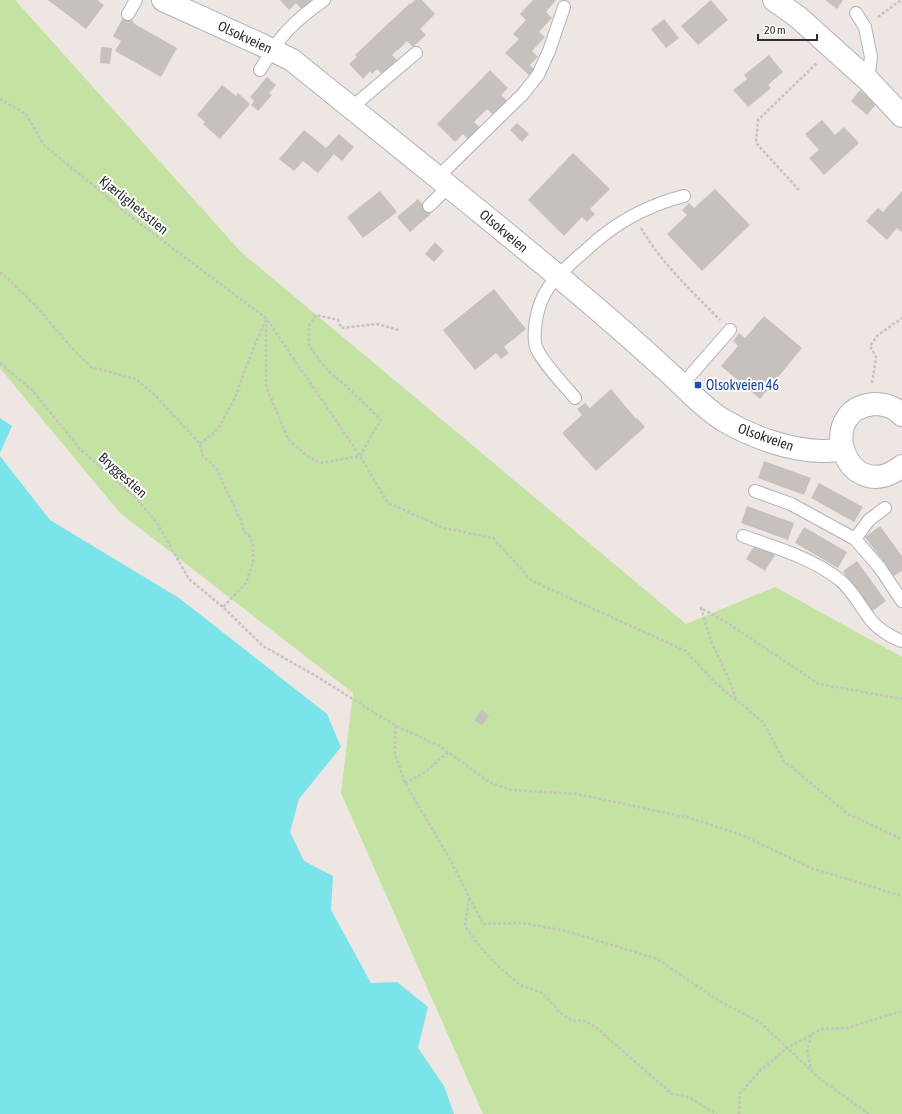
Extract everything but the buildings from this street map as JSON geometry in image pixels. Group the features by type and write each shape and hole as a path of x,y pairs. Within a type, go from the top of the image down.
{"street":[{"path":"774,0 798,17 833,48 868,80 902,116"},
{"name":"Olsokveien","path":"168,1 292,60 558,276 622,330 701,403 722,419 742,431 769,441 797,448 822,451 842,450"},
{"path":"902,415 890,407 879,404 868,405 857,410 848,417 840,438 842,450 847,461 856,470 867,475 885,475 902,466"}],"lane":[{"path":"128,14 136,0"},
{"path":"260,70 272,50 294,23 324,0"},
{"path":"429,206 443,182 523,94 538,75 549,51 564,7"},
{"path":"856,13 865,28 870,57 868,80"},
{"path":"351,108 416,54"},
{"path":"575,398 541,356 536,347 534,335 541,299 550,284 605,234 634,216 669,200 684,196"},
{"path":"682,385 730,330"},
{"path":"755,491 791,504 855,539 880,568 902,601"},
{"path":"855,539 869,520 885,508"},
{"path":"743,536 796,555 823,568 841,581 853,593 868,617 876,626 902,641"}],"path":[{"path":"865,28 898,2 902,1"},
{"path":"799,190 756,143 758,120 833,48"},
{"name":"Kjærlighetsstien","path":"0,99 26,114 44,145 129,216 266,318 360,456 388,503 444,528 493,538 532,581 686,651 715,684 763,722 784,761 801,776 848,814 902,839"},
{"path":"634,216 646,237 669,267 730,330"},
{"path":"0,272 36,306 71,347 91,366 136,379 156,396 200,444 203,456 216,468 241,520 244,532 250,537 253,545 253,562 246,583 224,607"},
{"path":"266,318 266,386 288,439 307,456 321,463 360,456 381,420 328,372 309,346 308,326 316,315 338,320 341,328 377,324 399,330"},
{"path":"200,444 218,429 235,398 266,318"},
{"path":"868,405 876,357 870,346 878,335 902,318"},
{"name":"Bryggestien","path":"0,363 32,390 81,450 136,498 157,523 189,579 224,607 263,646 316,676 396,726 438,745 489,782 512,790 577,794 690,818 742,835 811,868 902,896"},
{"path":"736,700 727,675 711,641 701,608 730,624 819,684 902,699"},
{"path":"396,726 396,754 405,783 446,854 483,924 522,923 567,931 657,959 724,1004 760,1022 812,1072 869,1114"},
{"path":"405,783 424,773 448,752"},
{"path":"469,897 465,926 480,947 498,966 520,985 542,993 560,1013 573,1021 582,1020 593,1025 672,1094 689,1098 716,1114"},
{"path":"740,1114 740,1092 760,1071 787,1048 822,1028 847,1028 902,1011"},
{"path":"811,1035 807,1052 812,1072"}],"green space":[{"path":"0,0 15,0 240,251 686,624 775,587 902,657 902,1114 483,1114 341,793 353,693 120,513 0,368"}],"water":[{"path":"0,418 12,426 0,453"},
{"path":"0,456 50,520 179,598 327,714 341,747 299,799 290,832 304,861 333,876 331,910 371,983 397,982 428,1007 418,1048 444,1086 454,1114 0,1114"}],"place":[{"name":"Olsokveien 46","path":"698,385"}]}
